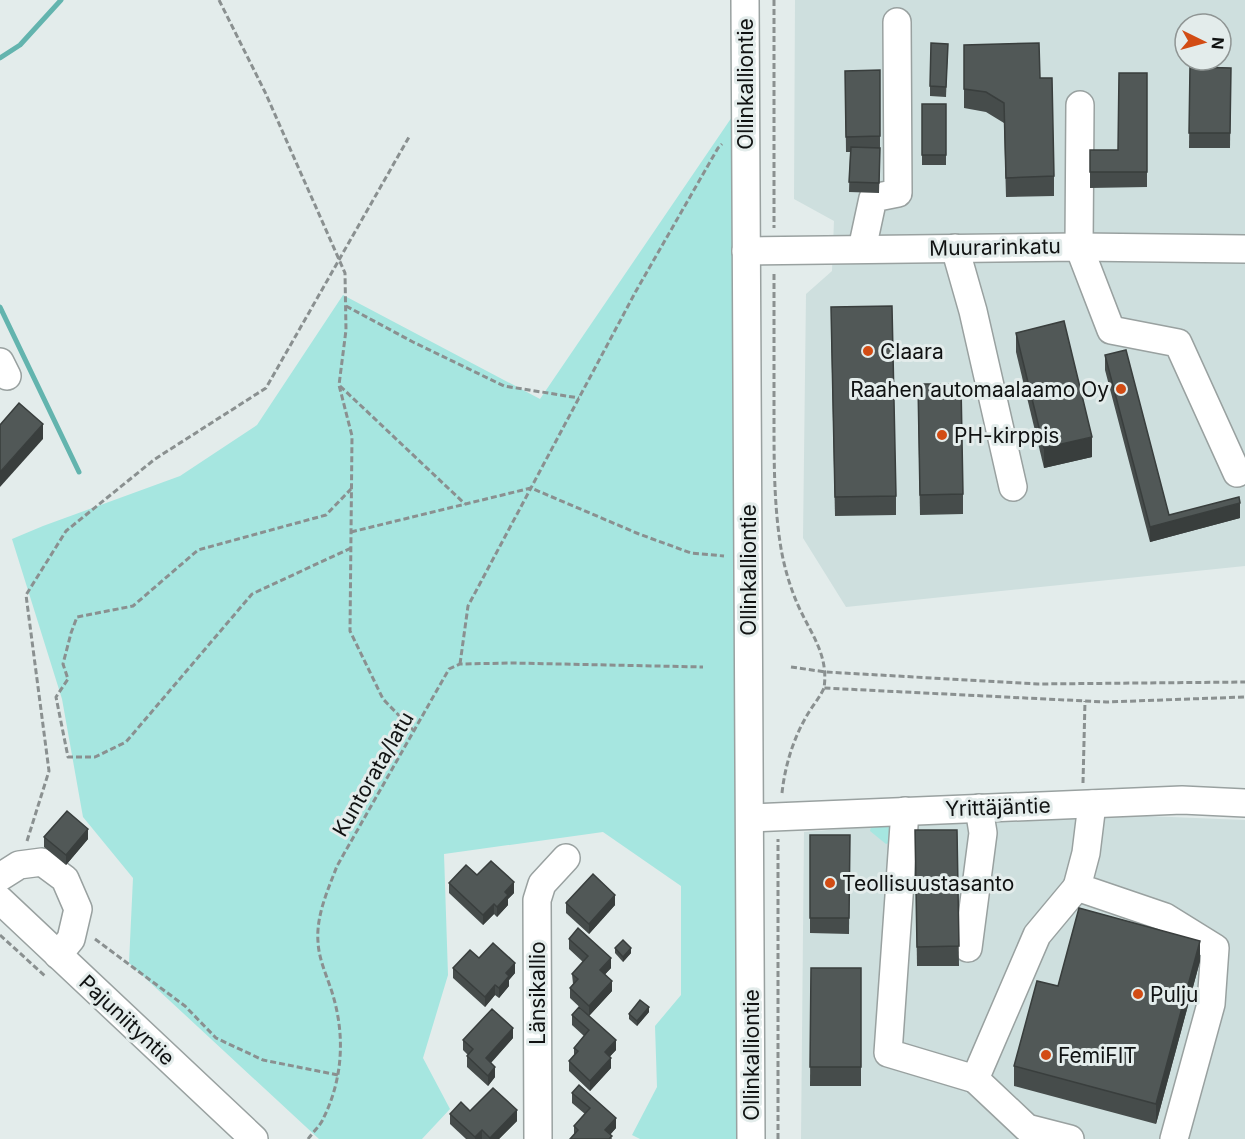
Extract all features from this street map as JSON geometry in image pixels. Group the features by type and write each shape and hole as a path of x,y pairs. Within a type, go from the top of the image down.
{"street":[{"name":"Ollinkalliontie","path":"745,0 751,1139"},
{"path":"862,249 873,198 898,193 897,22"},
{"path":"1080,105 1079,247 1111,330 1178,343 1236,472"},
{"name":"Muurarinkatu","path":"746,251 1079,247 1245,249"},
{"path":"955,248 973,311 1013,487"},
{"name":"Yrittäjäntie","path":"750,818 1182,800 1245,803"},
{"path":"975,1079 1037,935 1077,887 1086,853 1087,804"},
{"path":"968,948 968,872 984,833 979,808"},
{"path":"905,811 888,1053 975,1079 1027,1128 1070,1139"},
{"name":"Länsikallio","path":"538,1139 537,900 542,884 566,858"},
{"path":"10,871 42,862 65,879 78,909 71,939 58,955"},
{"path":"1077,887 1165,917 1215,948 1211,1004 1174,1139"},
{"name":"Pajuniityntie","path":"0,900 254,1139"}],"path":[{"path":"219,0 265,92 345,273 346,330 339,385 352,436 350,631 383,699 415,732"},
{"path":"774,0 776,506 787,577 800,610 820,648 826,672 824,688 809,712 790,754 784,773 779,816 777,853 778,1139"},
{"path":"703,667 460,664 468,606 636,291 718,148 745,124"},
{"path":"10,871 49,771 26,595 66,531 155,459 266,388 409,136"},
{"path":"346,306 413,342 504,386 579,399"},
{"path":"339,385 465,504"},
{"path":"351,532 531,488 639,534 691,553 724,556"},
{"path":"351,489 326,515 198,550 133,606 77,617 63,664 68,679 56,697 68,757 95,757 126,742 252,594 351,548"},
{"name":"Kuntorata/latu","path":"308,1139 324,1118 341,1063 341,1037 335,1001 322,963 318,941 325,896 337,866 415,732 448,669 460,664"},
{"path":"791,667 826,672 1038,684 1245,682"},
{"path":"824,688 1085,701 1245,697"},
{"path":"1085,701 1087,804"},
{"path":"74,924 186,1006 216,1038 264,1060 338,1075"}],"shaded area":[{"path":"795,0 1245,0 1245,566 846,607 803,538 806,294 832,271 834,221 794,199"},
{"path":"734,114 733,524 739,1139 640,1139 632,1135 657,1087 655,1026 681,995 681,886 603,832 444,854 448,975 423,1058 450,1109 422,1139 319,1139 129,963 133,878 83,817 62,699 12,539 180,476 257,425 343,295 540,399"},
{"path":"1048,812 1245,820 1245,1139 801,1139 804,832"},
{"path":"879,822 895,825 893,841 886,844 870,831 871,827"}],"building":[{"path":"931,43 948,44 946,87 930,86"},
{"path":"1039,43 1040,78 1052,78 1054,176 1006,178 1004,103 986,92 964,89 964,45"},
{"path":"880,70 880,136 846,137 845,71"},
{"path":"1190,72 1231,72 1230,133 1189,133"},
{"path":"1119,73 1147,73 1147,172 1090,172 1090,150 1118,150"},
{"path":"922,104 946,104 946,155 922,155"},
{"path":"851,147 880,148 879,183 849,182"},
{"path":"892,306 896,496 835,497 831,307"},
{"path":"1064,321 1092,437 1044,448 1016,333"},
{"path":"1126,350 1169,515 1239,497 1240,503 1150,527 1105,355"},
{"path":"918,384 961,384 963,494 920,495"},
{"path":"19,403 43,424 0,472 0,425"},
{"path":"67,811 88,829 66,855 44,837"},
{"path":"915,830 957,830 959,946 917,947"},
{"path":"810,835 850,835 849,918 810,918"},
{"path":"491,861 514,882 505,892 508,895 497,907 494,904 483,915 449,883 466,865 477,875"},
{"path":"593,874 615,895 589,924 566,903"},
{"path":"1079,908 1200,941 1156,1104 1014,1066 1037,981 1058,986"},
{"path":"578,928 611,958 600,970 612,981 589,1006 570,988 578,979 572,974 588,956 569,939"},
{"path":"623,940 631,948 623,957 615,948"},
{"path":"493,943 515,963 506,973 509,976 499,988 495,985 485,997 453,968 470,950 479,958"},
{"path":"811,968 861,968 861,1067 810,1067"},
{"path":"640,1000 649,1007 637,1021 629,1014"},
{"path":"579,1007 616,1040 605,1052 611,1058 590,1081 569,1061 578,1051 574,1048 589,1030 572,1015"},
{"path":"492,1009 513,1028 486,1058 495,1067 488,1076 467,1056 473,1049 463,1040"},
{"path":"579,1085 616,1118 605,1130 612,1136 609,1139 570,1139 578,1130 574,1126 590,1108 572,1093"},
{"path":"493,1088 517,1110 490,1138 482,1130 475,1137 450,1114 461,1102 470,1111"}],"waterway":[{"path":"0,58 20,45 61,0"},
{"path":"0,307 79,472"}],"place":[{"name":"Claara","path":"868,351"},
{"name":"Raahen automaalaamo Oy","path":"1121,389"},
{"name":"PH-kirppis","path":"942,435"},
{"name":"Teollisuustasanto","path":"830,883"},
{"name":"Pulju","path":"1138,994"},
{"name":"FemiFIT","path":"1046,1055"}]}
